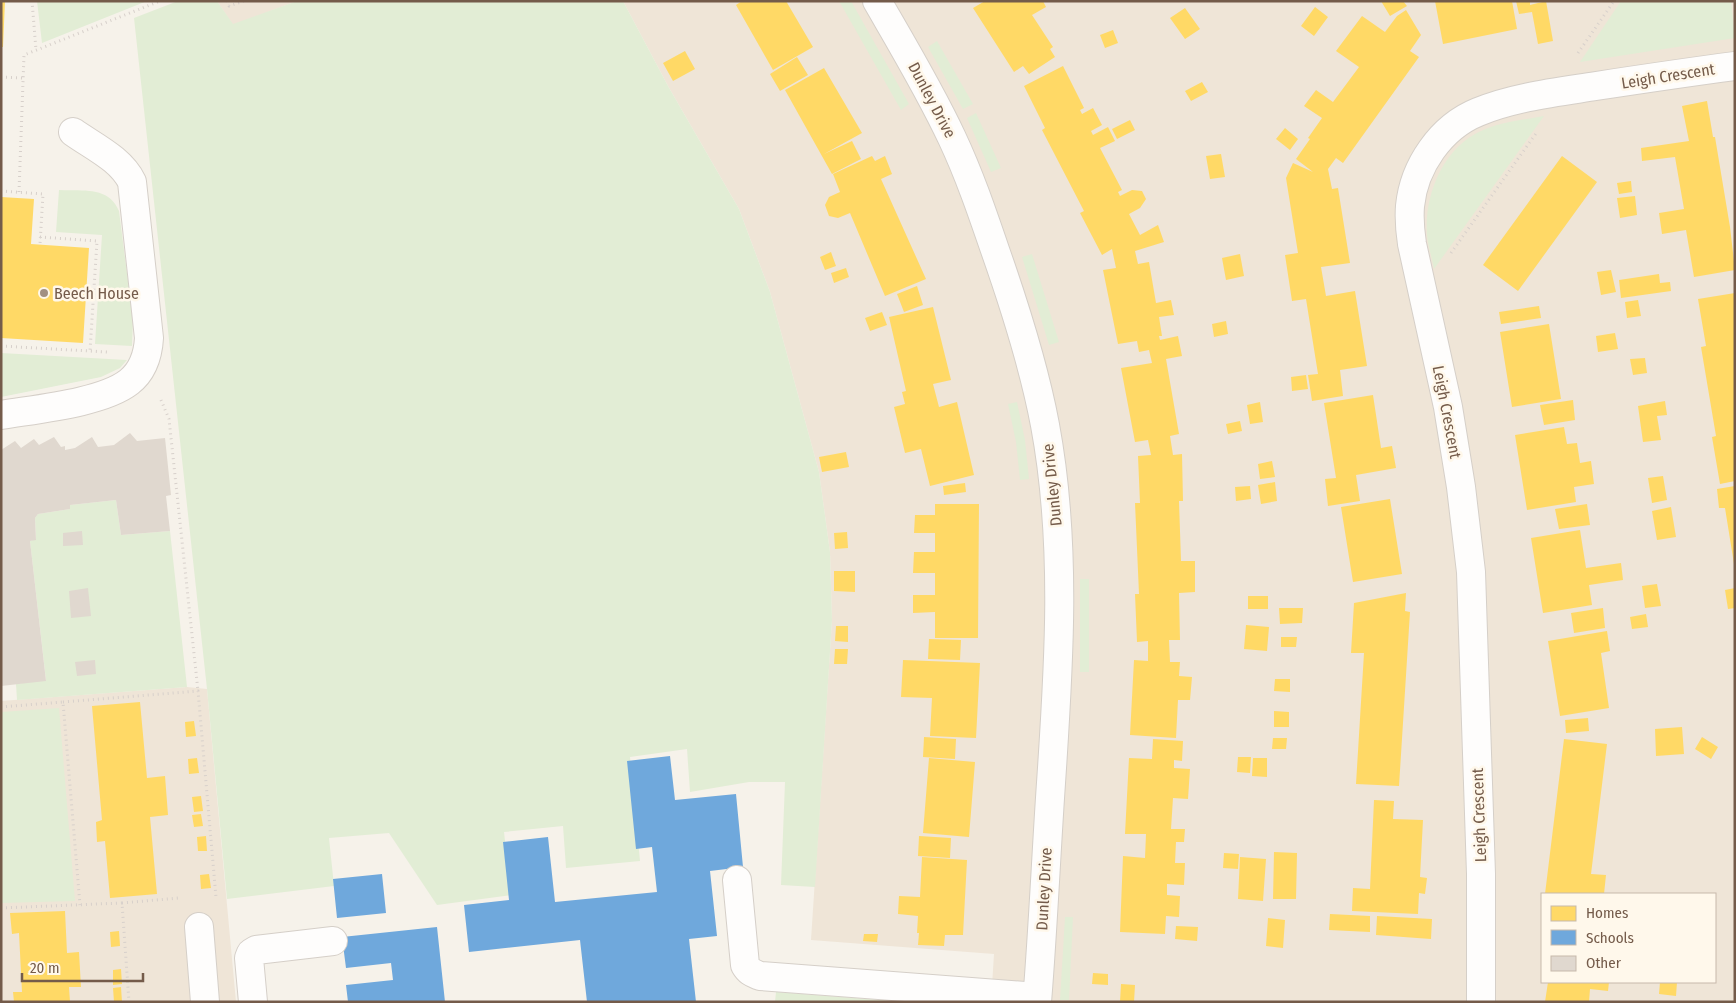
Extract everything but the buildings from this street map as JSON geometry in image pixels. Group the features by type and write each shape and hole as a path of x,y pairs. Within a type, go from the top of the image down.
{"street":[{"name":"Dunley Drive","path":"877,1 928,90 952,138 972,186 1011,294 1026,346 1045,426 1057,518 1059,611 1056,702 1037,1000"},
{"name":"Leigh Crescent","path":"1480,1002 1481,899 1471,572 1455,446 1412,244 1410,205 1419,172 1437,142 1449,130 1477,112 1509,102 1560,92 1735,66"},
{"path":"1,415 89,399 116,390 130,382 144,362 149,338 132,182 128,173 120,164 73,132"},
{"path":"737,880 745,965 748,970 760,976 1037,1000"},
{"path":"199,927 205,1002"},
{"path":"253,1002 249,958 251,953 256,950 333,941"}],"path":[{"path":"32,1 36,50"},
{"path":"19,192 24,55 160,1"},
{"path":"227,1 229,6 244,1"},
{"path":"1420,286 1438,274 1549,114 1576,56 1614,1"},
{"path":"1,76 23,78"},
{"path":"1,191 43,194 40,244"},
{"path":"40,237 97,241 90,351"},
{"path":"1,346 90,351 144,362 169,419 198,692 217,896 199,927"},
{"path":"1,707 198,692"},
{"path":"63,702 80,905"},
{"path":"208,896 217,896"},
{"path":"1,908 188,898"},
{"path":"122,903 129,1002"}],"shaded area":[{"path":"217,1 297,1 233,25"},
{"path":"623,1 1735,1 1735,1002 991,1002 994,954 811,940 832,620 830,552 819,472 770,292 739,209 668,86"},
{"path":"187,687 207,689 236,1002 1,1002 1,701"}],"green space":[{"path":"37,1 147,1 42,43"},
{"path":"178,1 217,1 233,24 297,1 623,1 668,86 739,209 770,292 819,472 830,552 832,620 815,887 781,885 785,782 749,782 690,792 687,749 630,757 640,861 566,868 563,826 504,832 511,895 437,905 389,833 329,838 334,886 227,899 207,689 134,18"},
{"path":"839,1 851,1 909,104 901,110"},
{"path":"1621,1 1731,1 1735,38 1580,62"},
{"path":"937,41 973,104 963,109 928,47"},
{"path":"976,113 1001,168 991,172 967,118"},
{"path":"1544,116 1434,269 1427,235 1427,220 1433,189 1446,161 1456,149 1481,131 1504,123"},
{"path":"59,190 85,190 102,194 109,197 119,211 133,320 132,346 95,344 102,235 56,232"},
{"path":"1032,254 1059,342 1049,345 1022,257"},
{"path":"1,353 127,360 120,368 101,377 1,397"},
{"path":"1017,402 1025,440 1029,479 1020,480 1016,442 1008,404"},
{"path":"116,500 121,535 170,531 187,687 17,700 16,684 46,680 30,541 36,539 35,518 38,514 70,509 70,505"},
{"path":"1080,579 1089,579 1089,672 1080,672"},
{"path":"59,708 75,901 1,903 1,712"},
{"path":"1065,917 1073,917 1069,1000 1060,1000"},
{"path":"776,992 907,1002 775,1002"}],"place":[{"name":"Beech House","path":"44,293"}]}
